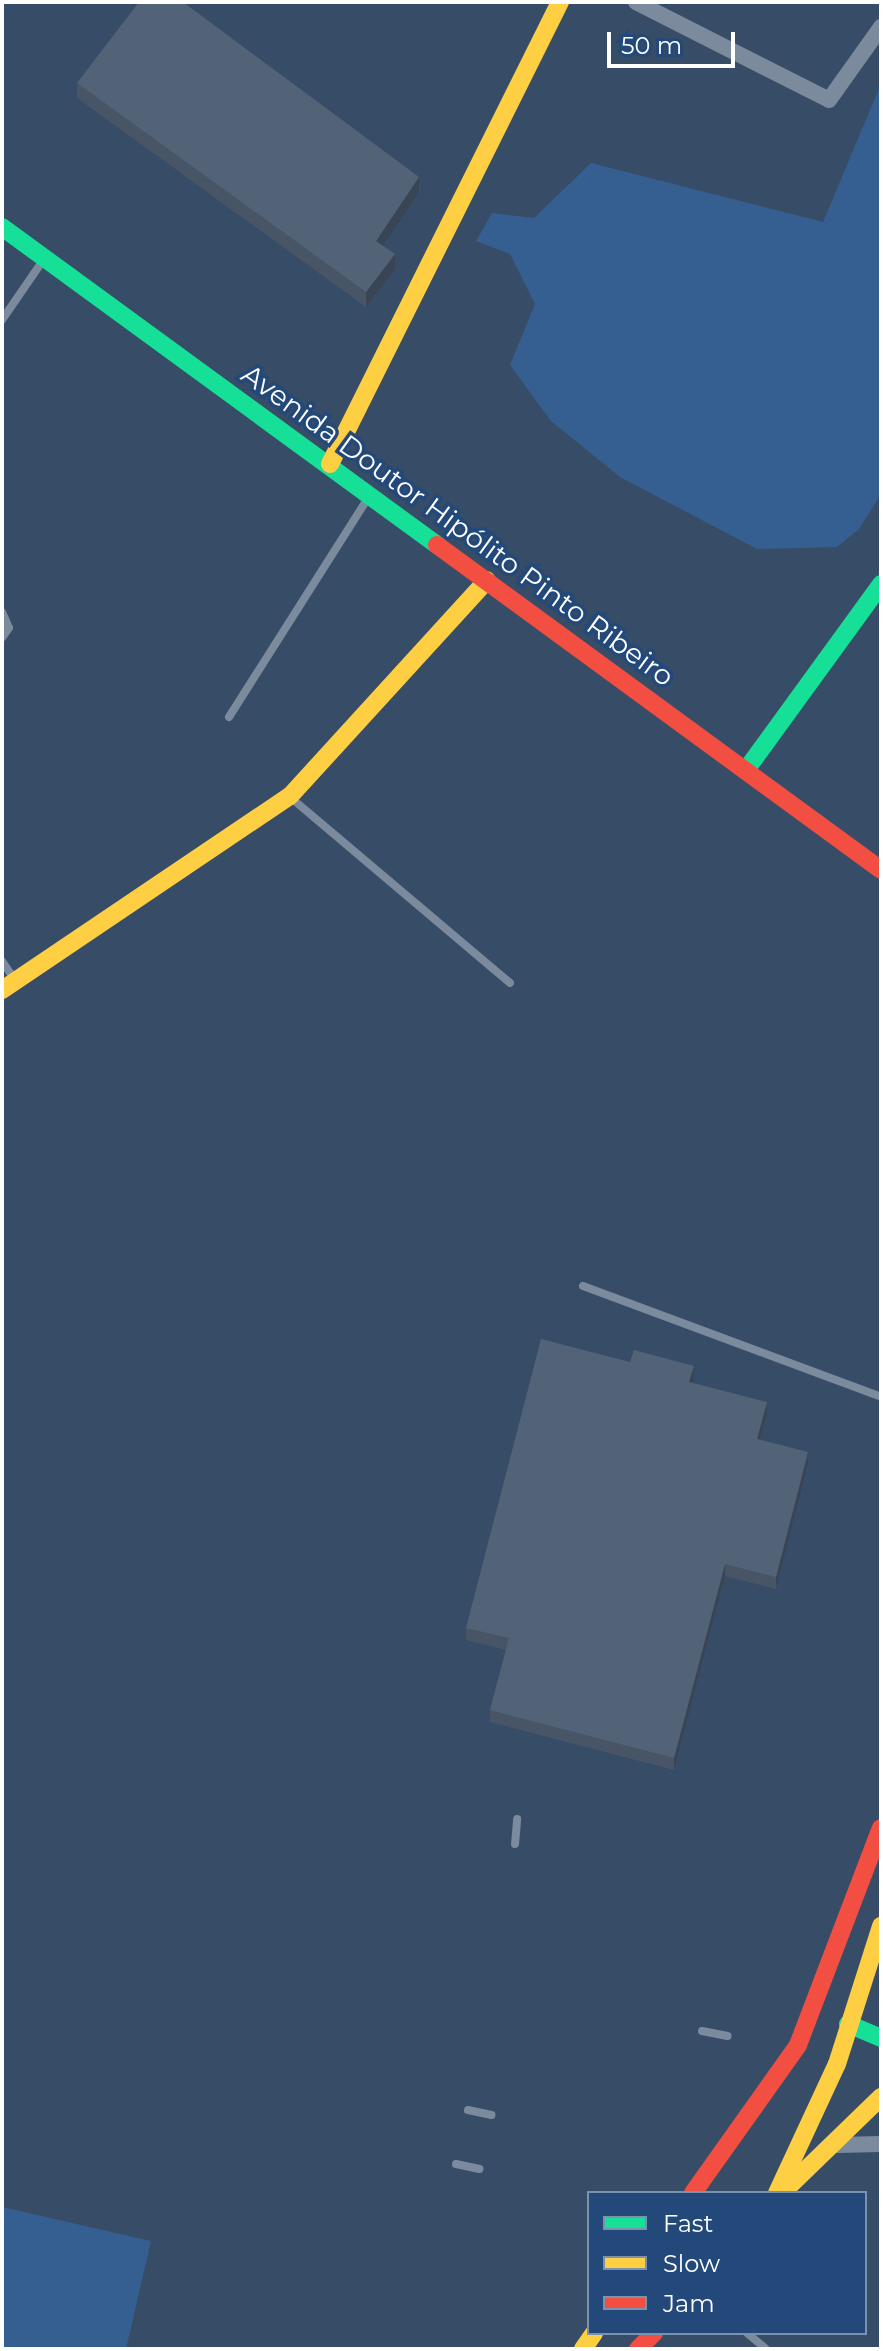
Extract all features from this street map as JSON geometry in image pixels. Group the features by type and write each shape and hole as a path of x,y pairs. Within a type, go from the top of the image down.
{"main road":[{"path":"330,464 560,2"},
{"name":"Avenida Doutor Hipólito Pinto Ribeiro","path":"2,227 746,770 879,863"},
{"path":"9,986 290,796 487,580"},
{"path":"746,770 881,584"},
{"path":"694,2191 798,2045 881,1828"},
{"path":"780,2191 813,2125 881,1926"},
{"path":"848,2024 881,2038"},
{"path":"781,2191 838,2145 881,2097"}],"street":[{"path":"636,2 829,100 881,27"},
{"path":"838,2145 881,2144"}],"lane":[{"path":"2,320 45,258"},
{"path":"229,717 371,494"},
{"path":"2,612 9,628 2,638"},
{"path":"290,796 510,983"},
{"path":"2,961 9,986"},
{"path":"583,1286 881,1397"},
{"path":"515,1844 517,1819"},
{"path":"702,2031 728,2036"},
{"path":"468,2110 491,2115"},
{"path":"456,2164 479,2169"},
{"path":"749,2335 766,2349"}],"shaded area":[{"path":"881,84 881,494 859,529 837,547 757,549 620,477 551,421 510,365 535,304 510,254 476,241 492,213 534,218 591,163 823,222"},
{"path":"2,2207 151,2241 126,2349 2,2349"}],"building":[{"path":"139,2 183,2 419,177 376,241 395,254 366,292 77,83"},
{"path":"541,1339 630,1362 634,1350 694,1366 689,1382 767,1402 757,1439 808,1452 776,1577 725,1564 674,1758 490,1710 509,1638 466,1628"}],"traffic: fast":[{"path":"2,227 437,545"},
{"path":"746,770 881,584"},
{"path":"848,2024 881,2038"}],"traffic: slow":[{"path":"330,464 560,2"},
{"path":"2,990 290,796 487,580"},
{"path":"778,2191 837,2064 881,1926"},
{"path":"785,2190 881,2097"},
{"path":"583,2349 593,2335"}],"traffic: jam":[{"path":"437,545 881,870"},
{"path":"694,2191 798,2045 881,1828"},
{"path":"638,2349 652,2335"}]}
